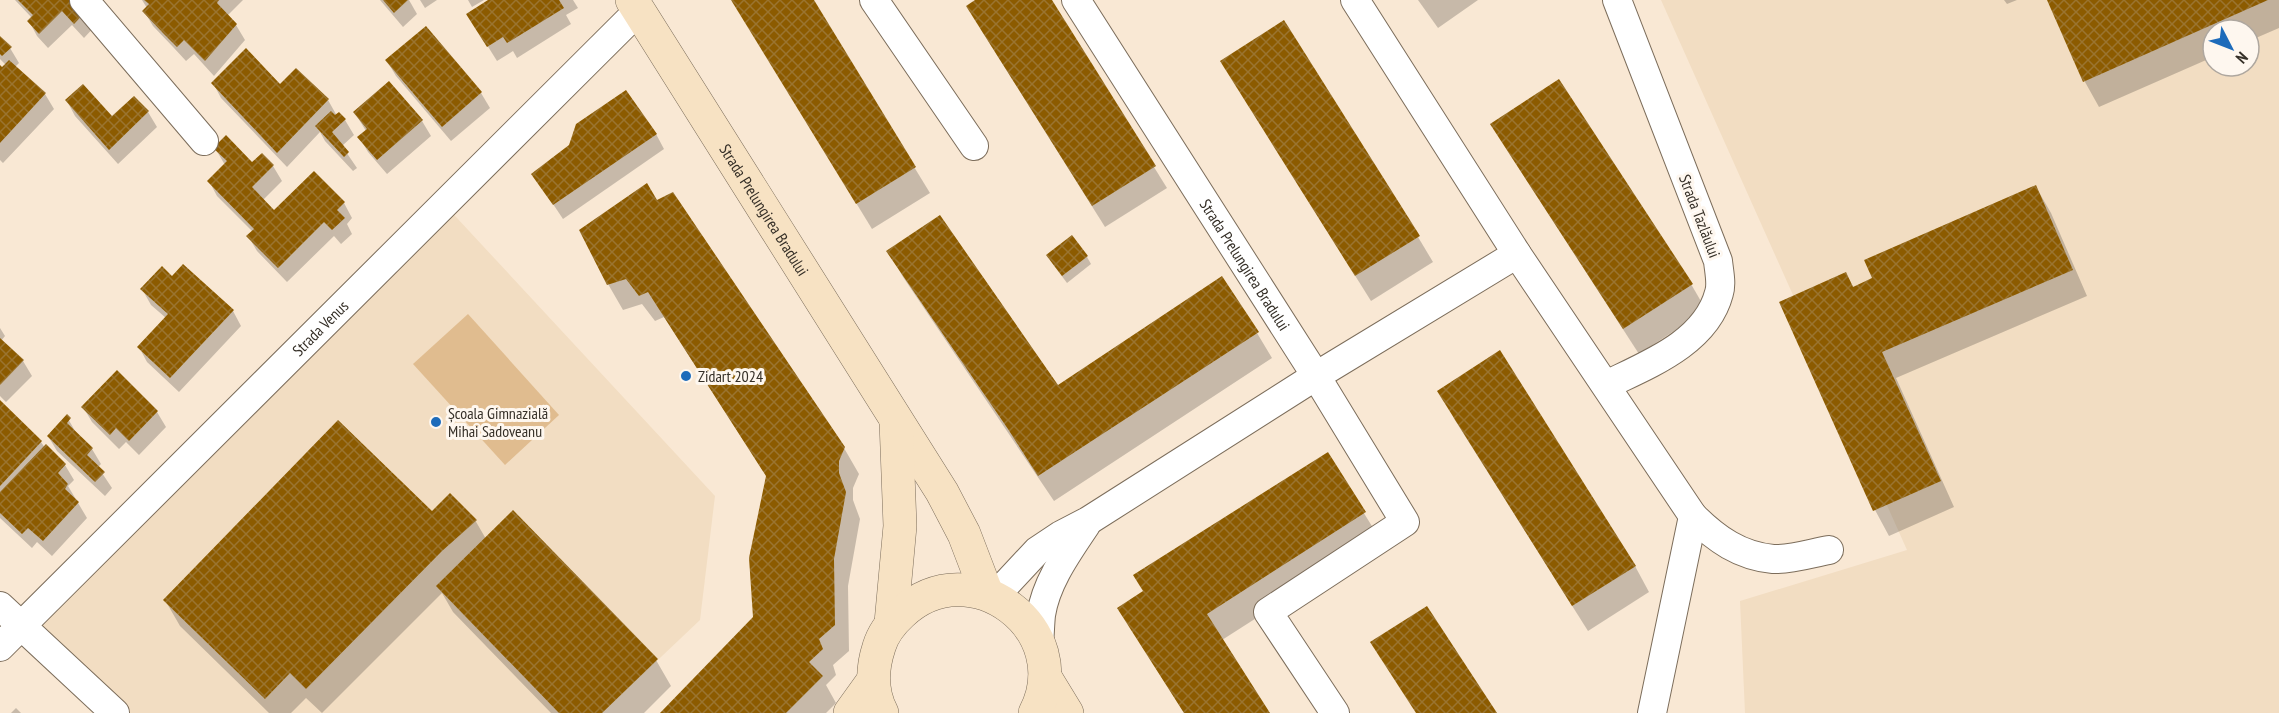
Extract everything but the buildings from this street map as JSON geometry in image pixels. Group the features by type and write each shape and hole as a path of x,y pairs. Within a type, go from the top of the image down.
{"street":[{"path":"84,0 204,141"},
{"path":"874,0 975,146"},
{"name":"Strada Prelungirea Bradului","path":"1076,0 1316,376 1405,522 1269,612 1335,713"},
{"path":"1355,0 1517,254 1693,516 1713,537 1745,553 1775,559 1829,550"},
{"name":"Strada Tazlăului","path":"1606,385 1671,354 1710,318 1720,291 1718,261 1617,0"},
{"name":"Strada Prelungirea Bradului","path":"635,5 948,502 991,596"},
{"name":"Strada Venus","path":"0,647 635,5"},
{"path":"991,596 1037,551 1061,535 1088,521 1316,376 1517,254"},
{"path":"891,623 900,526 896,419"},
{"path":"1652,713 1693,516"},
{"path":"1039,643 1041,613 1049,588 1088,521"},
{"path":"882,713 873,681 875,660 881,640 891,623 911,605 934,593 961,589 991,596 1013,609 1028,624 1039,643 1044,660 1045,677 1040,703 1035,713"},
{"path":"0,606 115,713"},
{"path":"1045,677 1067,713"},
{"path":"850,713 873,681"}],"shaded area":[{"path":"1661,0 2279,0 2279,713 1745,713 1740,601 1907,550"},
{"name":"Școala Gimnazială Mihai Sadoveanu","path":"444,204 715,496 700,620 602,713 115,713 21,626"},
{"path":"468,314 559,415 505,465 413,364"}],"place":[{"name":"Zidart 2024","path":"686,376"},
{"name":"Școala Gimnazială Mihai Sadoveanu","path":"436,422"}]}
